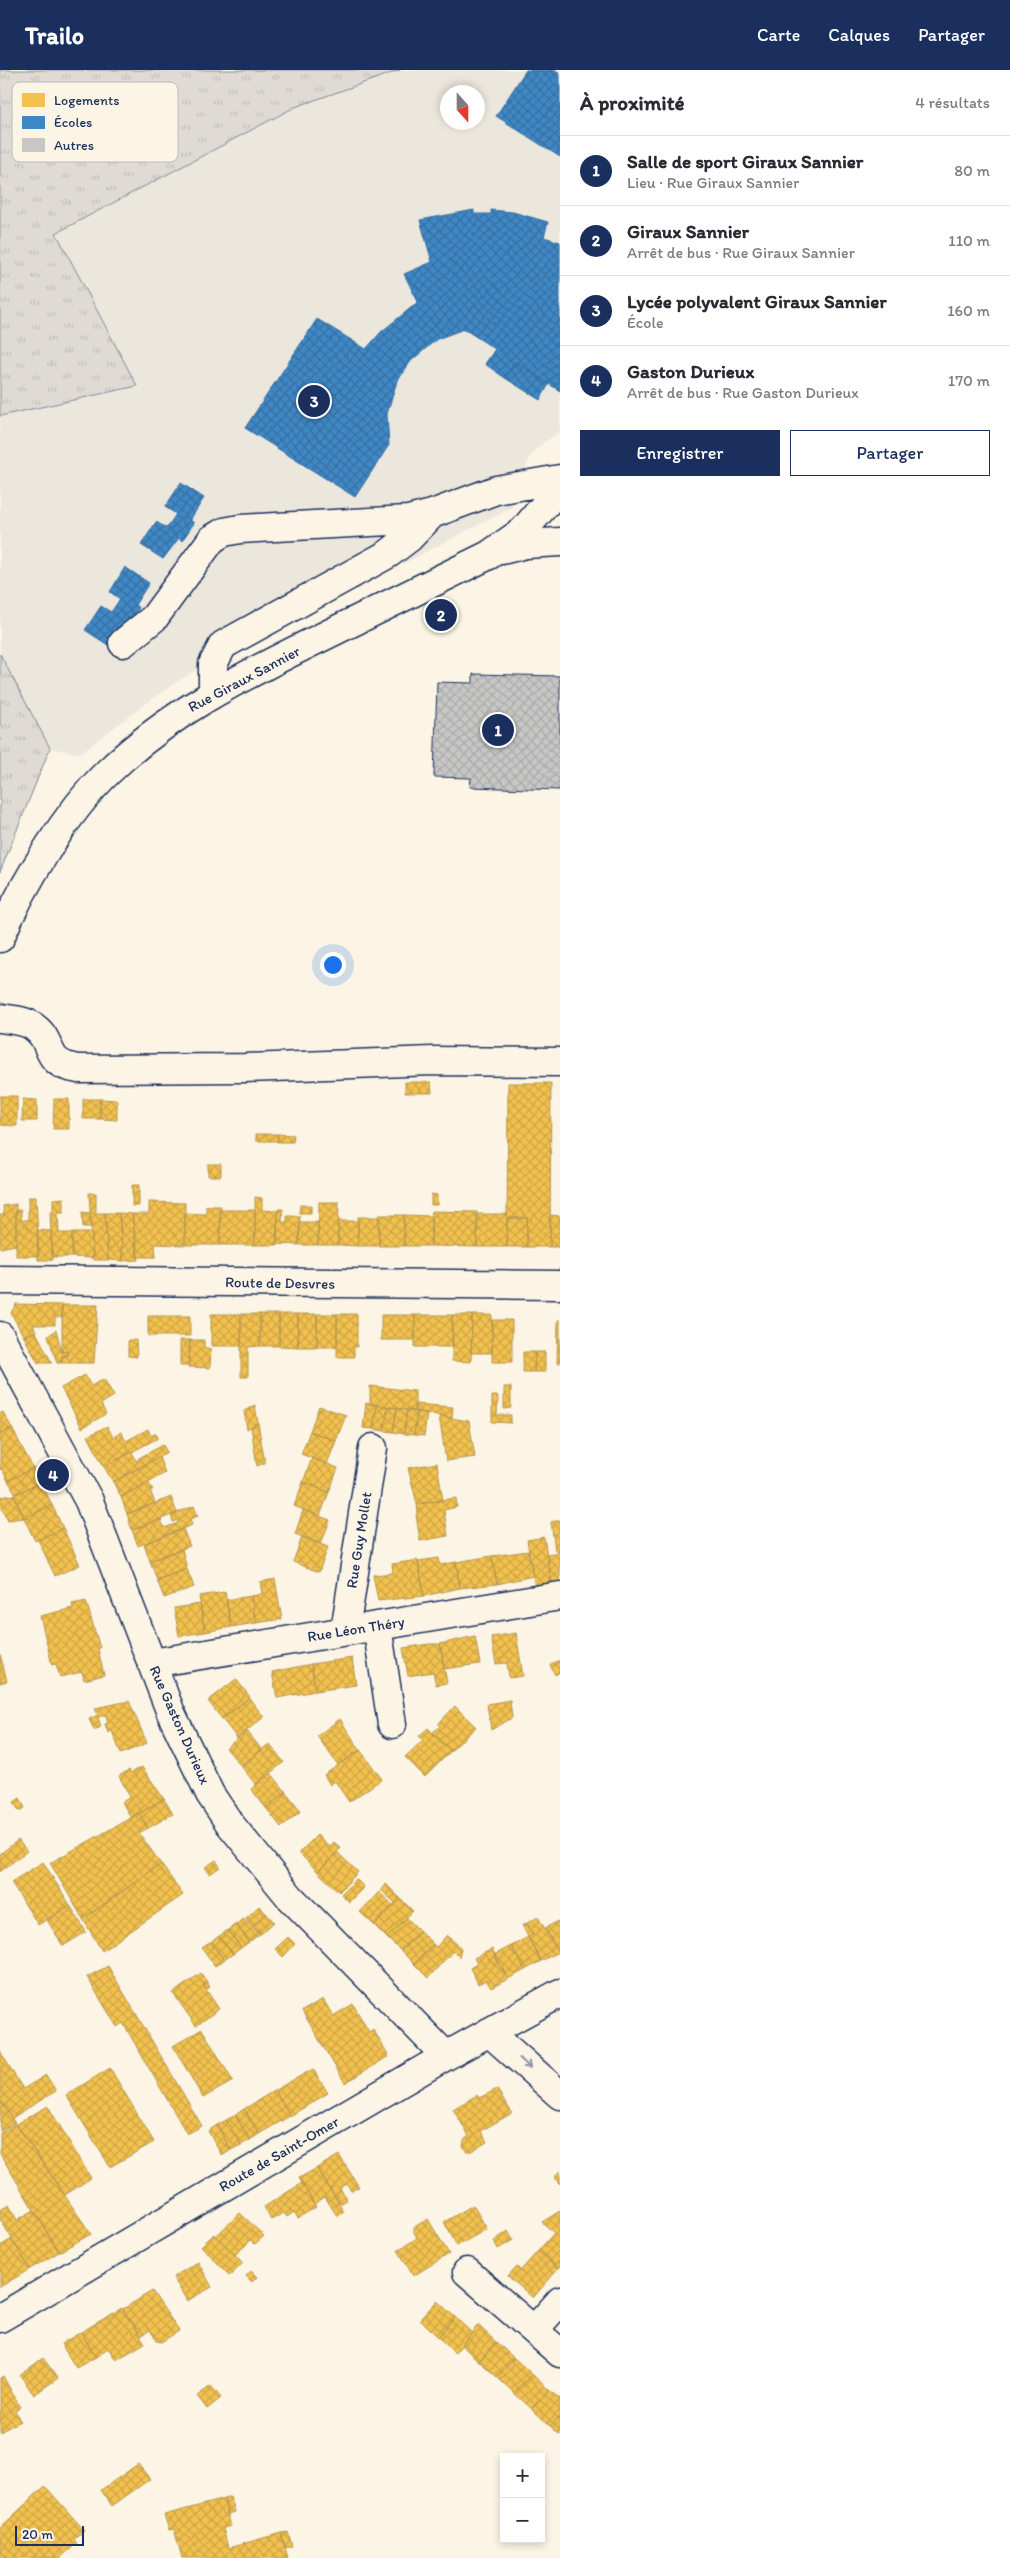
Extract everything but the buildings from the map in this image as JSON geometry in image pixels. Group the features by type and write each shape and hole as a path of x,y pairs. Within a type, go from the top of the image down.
{"street":[{"path":"123,643 154,618 212,539 224,532 240,529 399,521 432,514 496,490 557,485 552,517 560,531"},
{"name":"Rue Giraux Sannier","path":"0,938 13,911 48,851 93,787 147,738 213,692 489,555 522,531 557,485"},
{"path":"213,692 213,664 223,645 388,554 409,538 432,514"},
{"name":"Rue Giraux Sannier","path":"489,555 526,544 560,542"},
{"path":"0,1018 28,1023 34,1026 56,1060 68,1067 78,1069 245,1068 432,1060 560,1062"},
{"name":"Route de Desvres","path":"0,1280 560,1285"},
{"name":"Rue Gaston Durieux","path":"0,1336 89,1501 152,1663 193,1761 230,1824 290,1897 446,2056"},
{"name":"Rue Guy Mollet","path":"344,1631 373,1448"},
{"name":"Rue Léon Théry","path":"152,1663 560,1596"},
{"path":"377,1626 392,1724"},
{"name":"Route de Saint-Omer","path":"0,2318 446,2056 560,1993"},
{"path":"489,2032 560,2095"},
{"path":"467,2272 560,2353"},
{"path":"534,2330 560,2301"}],"shaded area":[{"path":"400,70 560,70 560,432 543,443 532,454 511,499 513,507 191,673 156,696 79,754 50,748 0,654 0,416 137,386 56,233 295,107"}],"green space":[{"path":"0,70 400,70 295,107 56,233 137,386 0,416"},
{"path":"0,654 50,748 0,872"}],"place":[{"name":"Lycée polyvalent Giraux Sannier","path":"314,401"},
{"name":"Giraux Sannier","path":"441,615"},
{"name":"Salle de sport Giraux Sannier","path":"498,730"},
{"name":"Gaston Durieux","path":"53,1475"}]}
